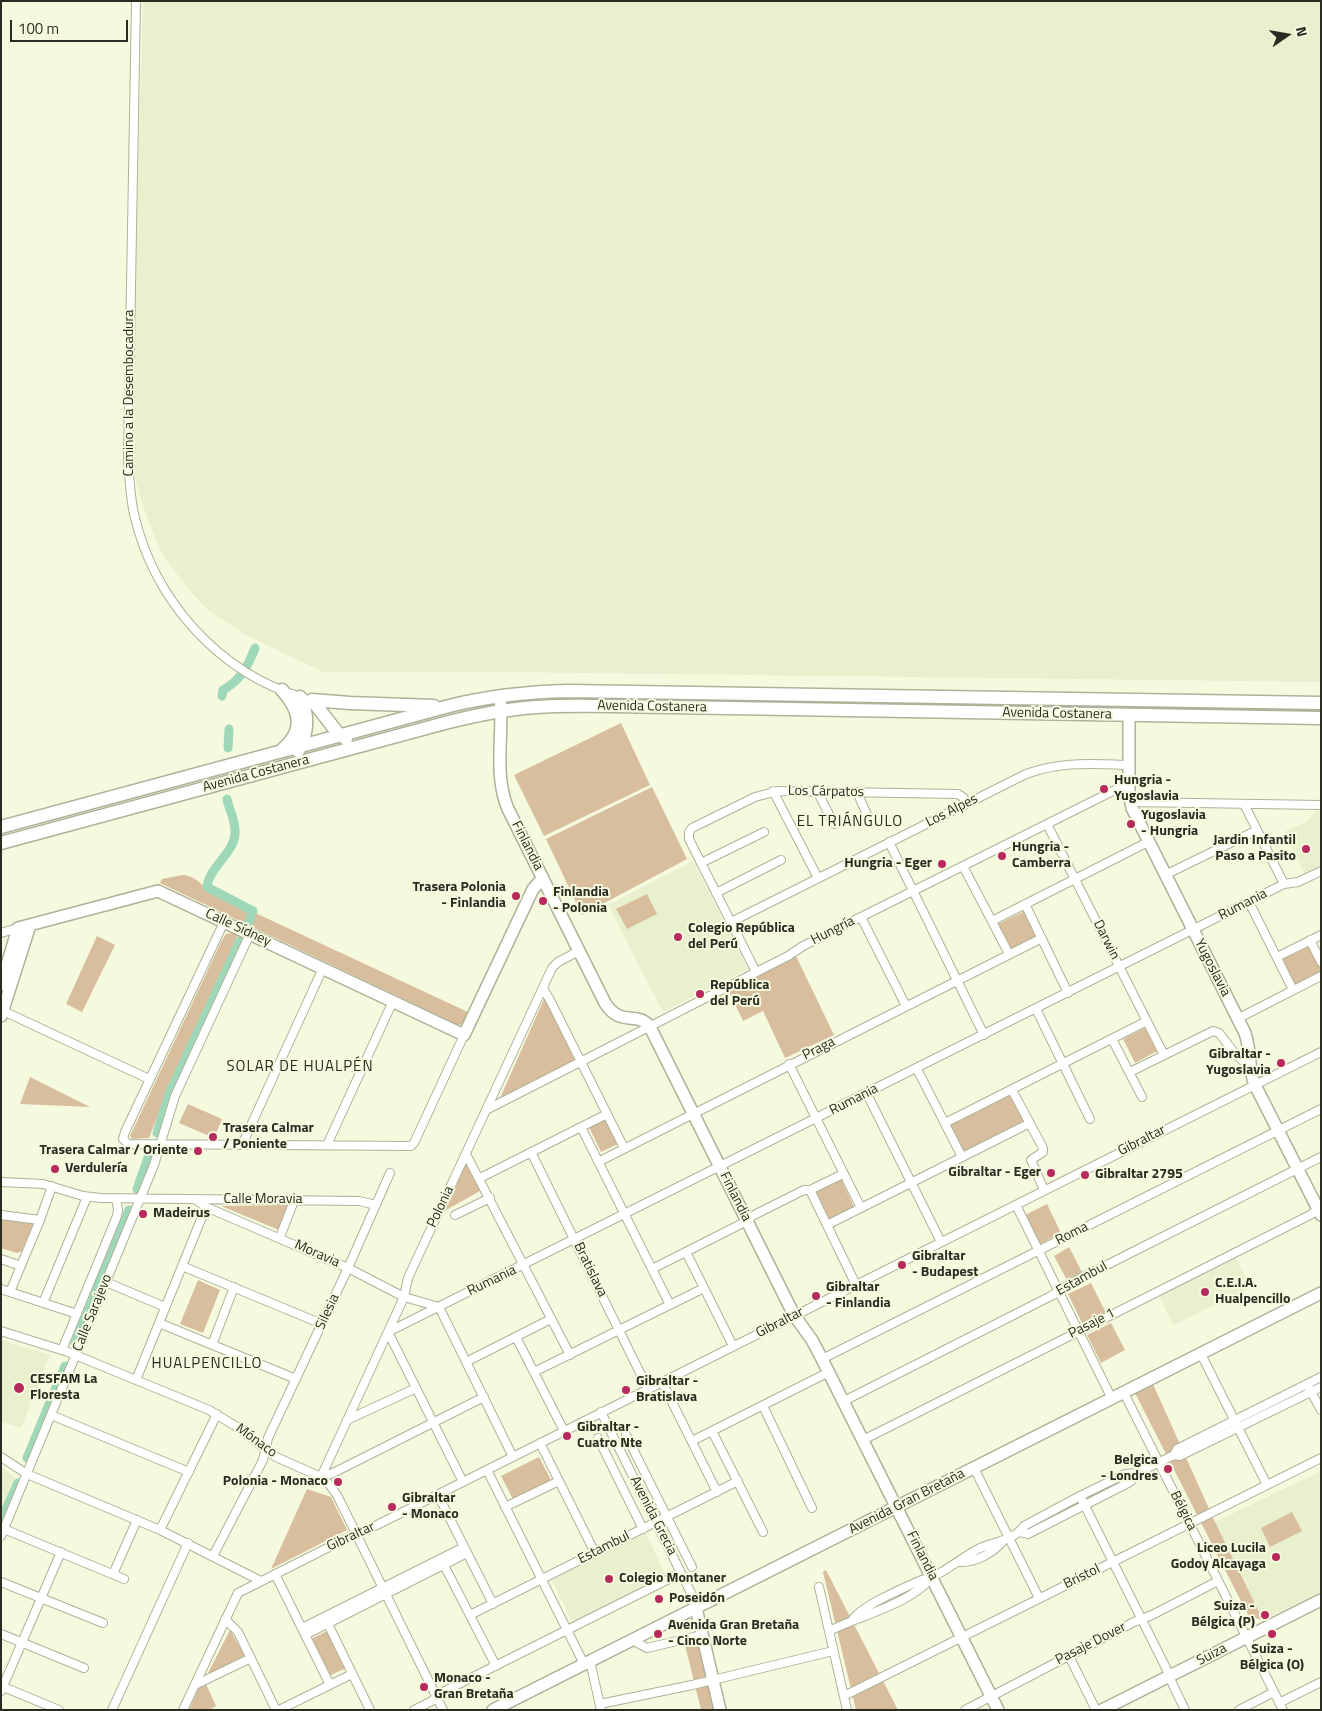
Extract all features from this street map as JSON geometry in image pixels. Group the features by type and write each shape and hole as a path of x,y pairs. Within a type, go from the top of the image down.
{"main road":[{"path":"281,751 293,738 298,724 295,709 282,690"},
{"name":"Avenida Costanera","path":"1,827 301,746 336,731 500,696 568,690 1321,703"},
{"path":"306,698 350,704 449,706"},
{"path":"306,698 336,731 350,742 364,745"},
{"path":"282,767 301,746 307,722 306,698"},
{"path":"336,731 333,719 338,710 350,704"},
{"name":"Avenida Costanera","path":"1,843 466,718 540,706 1321,718"}],"street":[{"name":"Camino a la Desembocadura","path":"136,1 128,448 130,487 134,512 141,538 152,566 168,596 188,622 234,664 260,680 306,698"},
{"name":"Finlandia","path":"500,696 500,774 503,796 508,810 610,1011 618,1016 641,1020 650,1027 794,1315 812,1340 844,1401 998,1710"},
{"name":"Yugoslavia","path":"1130,715 1129,783 1130,802 1134,813 1237,1019 1247,1041 1250,1067 1255,1085 1320,1211"},
{"name":"Los Alpes","path":"730,922 1026,774 1045,767 1074,764 1129,766"},
{"name":"Hungría","path":"486,1110 861,917 1129,783"},
{"path":"773,791 818,878"},
{"name":"Los Cárpatos","path":"702,863 690,839 689,832 694,827 746,801 773,791 958,794 964,798 962,806"},
{"path":"817,792 834,824"},
{"path":"856,792 867,815"},
{"path":"1130,802 1321,805"},
{"path":"1244,804 1284,884"},
{"name":"Darwin","path":"1047,824 1164,1055"},
{"path":"1165,875 1257,830"},
{"path":"756,972 702,863 764,832"},
{"path":"889,842 984,1035"},
{"path":"992,921 1148,842"},
{"path":"716,893 781,860"},
{"path":"963,866 1009,954"},
{"name":"Rumania","path":"388,1332 1284,884 1298,882 1321,871"},
{"path":"224,922 149,1079 123,1139 128,1144 161,1145 412,1145 533,889 543,878"},
{"name":"Calle Sídney","path":"1,932 155,891 160,892 464,1035"},
{"path":"1249,902 1293,990"},
{"path":"1025,904 1068,993"},
{"path":"861,917 906,1006"},
{"path":"30,925 2,1013 149,1079"},
{"path":"2,982 18,928"},
{"name":"Calle Sarajevo","path":"3,1532 140,1199 161,1145 175,1096 250,934"},
{"path":"1277,957 1321,934"},
{"name":"Praga","path":"598,1162 1042,938"},
{"path":"1310,940 1321,962"},
{"name":"Polonia","path":"320,1477 404,1297 408,1278 543,988 555,964 579,951"},
{"path":"242,1145 323,968"},
{"path":"1237,1019 1321,976"},
{"path":"543,988 624,1148"},
{"path":"327,1145 394,1002"},
{"path":"1036,1009 1090,1120"},
{"path":"945,1123 1147,1021"},
{"path":"1130,1072 1211,1032 1219,1033 1236,1054 1250,1067"},
{"path":"1112,1039 1142,1097"},
{"name":"Gibraltar","path":"225,1619 239,1592 438,1495 1321,1052"},
{"path":"789,1064 861,1208"},
{"path":"917,1069 962,1157"},
{"path":"1012,1090 1043,1148 1043,1152 1031,1160 1044,1190"},
{"path":"866,1094 941,1242"},
{"name":"Roma","path":"822,1359 1321,1109"},
{"path":"480,1178 607,1114"},
{"path":"827,1225 1030,1123"},
{"path":"581,1127 670,1305"},
{"name":"Bratislava","path":"531,1152 648,1389"},
{"path":"466,1154 570,1355"},
{"name":"Estambul","path":"844,1401 1084,1276 1321,1157"},
{"name":"Silesia","path":"213,1556 263,1460 268,1438 348,1268 390,1173"},
{"path":"652,1269 804,1190 810,1190 843,1174"},
{"name":"Calle Moravia","path":"1,1182 52,1186 87,1197 116,1199 359,1201 376,1205"},
{"path":"10,1292 52,1186"},
{"path":"810,1190 856,1285"},
{"path":"43,1303 87,1197"},
{"path":"455,1214 490,1198"},
{"path":"62,1350 117,1216 116,1199"},
{"name":"Moravia","path":"196,1200 206,1207 280,1237 348,1268 404,1297 439,1307"},
{"path":"280,1237 294,1201"},
{"path":"1016,1204 1112,1399"},
{"path":"136,1380 206,1207"},
{"name":"Pasaje 1","path":"863,1440 1320,1211"},
{"path":"1,1215 40,1220"},
{"path":"686,1252 733,1346"},
{"path":"1,1259 21,1266"},
{"path":"182,1266 322,1324"},
{"path":"106,1282 165,1307"},
{"path":"212,1345 234,1287"},
{"path":"534,1372 704,1288"},
{"path":"1,1290 77,1314"},
{"name":"Avenida Gran Bretaña","path":"495,1709 1321,1294"},
{"path":"439,1307 513,1456"},
{"path":"466,1362 552,1319"},
{"path":"159,1323 296,1379"},
{"name":"Mónaco","path":"1,1332 76,1355 217,1414 276,1457 320,1477 333,1489 443,1710"},
{"path":"388,1332 463,1482"},
{"path":"516,1337 564,1431"},
{"path":"1201,1354 1267,1485"},
{"path":"692,1441 829,1372"},
{"path":"1236,1424 1321,1377"},
{"path":"662,1382 717,1492"},
{"path":"1307,1384 1321,1410"},
{"path":"1020,1532 1028,1534 1130,1482 1137,1474 1174,1455 1177,1449 1321,1386"},
{"path":"347,1420 416,1388"},
{"name":"Bélgica","path":"1124,1393 1281,1706"},
{"path":"320,1477 333,1473 484,1397"},
{"path":"762,1406 812,1508"},
{"name":"Avenida Grecia","path":"601,1412 692,1594 720,1710"},
{"path":"160,1530 217,1414"},
{"path":"51,1415 188,1472"},
{"path":"712,1431 763,1532"},
{"path":"626,1435 692,1567"},
{"path":"598,1438 643,1529"},
{"path":"540,1443 595,1553"},
{"path":"1,1457 27,1474 160,1530 261,1581"},
{"name":"Bristol","path":"844,1696 1321,1458"},
{"path":"974,1468 1006,1539 1039,1598"},
{"path":"487,1470 541,1580 587,1663 601,1707 834,1651"},
{"path":"620,1482 644,1470"},
{"path":"829,1631 853,1619 862,1610 921,1580 932,1577 959,1562 968,1563 997,1549 1006,1539 1020,1532 1024,1526 1080,1496 1125,1474 1137,1474"},
{"path":"505,1507 558,1481"},
{"name":"Estambul","path":"470,1616 738,1481"},
{"path":"438,1495 493,1604"},
{"path":"1080,1496 1185,1710"},
{"path":"113,1574 137,1520"},
{"path":"3,1532 60,1552 124,1579"},
{"path":"112,1710 188,1544"},
{"path":"385,1591 444,1565 466,1550"},
{"path":"304,1632 466,1550"},
{"path":"59,1710 2,1688 60,1552"},
{"path":"674,1558 685,1552"},
{"path":"444,1565 496,1666"},
{"path":"414,1710 496,1666 681,1573"},
{"path":"274,1574 330,1685"},
{"name":"Pasaje Dover","path":"965,1710 1218,1581"},
{"path":"1,1582 103,1623"},
{"path":"819,1587 846,1709"},
{"name":"Suiza","path":"1102,1710 1321,1600"},
{"path":"184,1710 225,1619 238,1632 278,1710 352,1674"},
{"path":"324,1623 370,1710"},
{"path":"1,1634 84,1668"},
{"path":"632,1640 647,1648 702,1635"},
{"path":"1069,1656 1096,1710"},
{"path":"195,1685 251,1658"},
{"path":"1281,1706 1321,1682"},
{"path":"1239,1710 1274,1692"}],"shaded area":[{"path":"143,1 1321,1 1321,682 501,672 323,672 246,635 209,611 189,590 170,565 162,553 148,520 134,472 131,445 134,439 134,417 131,411"},
{"path":"621,723 650,785 544,836 514,775"},
{"path":"652,787 687,859 582,915 546,839"},
{"name":"Jardin Infantil Paso a Pasito","path":"1316,811 1321,811 1321,865 1304,873 1284,832 1307,821"},
{"name":"Colegio República del Perú","path":"693,861 748,969 663,1012 608,905"},
{"path":"182,875 196,880 206,890 470,1013 464,1024 458,1025 160,883 162,879"},
{"path":"647,894 657,914 627,929 616,909"},
{"path":"1027,910 1040,936 1011,950 998,924"},
{"path":"226,934 238,935 167,1092 149,1138 132,1139 130,1136 221,942"},
{"path":"97,936 115,945 82,1012 66,1004"},
{"path":"1310,946 1321,968 1321,973 1294,986 1281,960"},
{"path":"796,956 834,1035 785,1058 763,1011 743,1021 728,990"},
{"path":"545,997 574,1053 572,1054 575,1060 500,1098"},
{"path":"1147,1027 1159,1050 1135,1063 1123,1039"},
{"path":"30,1077 90,1107 20,1104"},
{"path":"1011,1094 1025,1123 963,1153 949,1124"},
{"path":"188,1104 222,1119 214,1138 179,1123"},
{"path":"605,1119 618,1144 601,1152 589,1127"},
{"path":"469,1153 487,1187 441,1213"},
{"path":"841,1179 854,1207 829,1219 816,1191"},
{"path":"1047,1204 1061,1233 1038,1245 1023,1216"},
{"path":"290,1205 279,1230 221,1206"},
{"path":"1,1217 35,1220 22,1251 17,1253 1,1248"},
{"path":"1069,1247 1082,1272 1067,1280 1054,1256"},
{"name":"C.E.I.A. Hualpencillo","path":"1236,1258 1251,1288 1173,1325 1159,1295"},
{"path":"198,1280 220,1290 203,1333 180,1324"},
{"path":"1091,1283 1106,1313 1083,1325 1068,1294"},
{"path":"1111,1323 1125,1350 1101,1363 1087,1335"},
{"name":"CESFAM La Floresta","path":"1,1340 50,1355 21,1428 1,1422"},
{"path":"1152,1382 1215,1522 1263,1620 1249,1617 1134,1391"},
{"path":"539,1457 551,1480 513,1499 501,1476"},
{"path":"1,1467 18,1480 6,1506 1,1504"},
{"name":"Liceo Lucila Godoy Alcayaga","path":"1321,1471 1321,1592 1263,1620 1215,1522"},
{"path":"307,1489 331,1497 347,1530 271,1569"},
{"path":"1292,1512 1302,1531 1270,1547 1261,1528"},
{"name":"Colegio Montaner","path":"646,1533 667,1578 574,1626 552,1580"},
{"path":"826,1570 898,1710 856,1710 823,1572"},
{"path":"230,1630 245,1656 205,1679"},
{"path":"327,1631 346,1668 329,1676 311,1639"},
{"path":"699,1644 714,1710 701,1710 685,1645"},
{"path":"206,1684 216,1706 209,1710 189,1710 199,1687"}],"waterway":[{"path":"222,696 223,690 235,682 243,672 255,648"},
{"path":"228,748 229,729"},
{"path":"227,799 234,822 234,838 228,852 212,872 207,887 253,911 247,926"},
{"path":"157,1133 169,1094 240,941"},
{"path":"137,1189 149,1155"},
{"path":"75,1343 129,1210"},
{"path":"27,1458 65,1366"},
{"path":"1,1520 18,1483"}],"place":[{"name":"Hungria - Yugoslavia","path":"1104,789"},
{"name":"Yugoslavia - Hungria","path":"1131,824"},
{"name":"Jardin Infantil Paso a Pasito","path":"1306,849"},
{"name":"Hungria - Camberra","path":"1002,856"},
{"name":"Hungria - Eger","path":"942,864"},
{"name":"Trasera Polonia - Finlandia","path":"516,896"},
{"name":"Finlandia - Polonia","path":"543,901"},
{"name":"Colegio República del Perú","path":"678,937"},
{"name":"República del Perú","path":"700,994"},
{"name":"Gibraltar - Yugoslavia","path":"1281,1063"},
{"name":"Trasera Calmar / Poniente","path":"213,1137"},
{"name":"Trasera Calmar / Oriente","path":"198,1151"},
{"name":"Verdulería","path":"55,1169"},
{"name":"Gibraltar - Eger","path":"1051,1173"},
{"name":"Gibraltar 2795","path":"1085,1175"},
{"name":"Madeirus","path":"143,1214"},
{"name":"Gibraltar - Budapest","path":"902,1265"},
{"name":"C.E.I.A. Hualpencillo","path":"1205,1292"},
{"name":"Gibraltar - Finlandia","path":"816,1296"},
{"name":"CESFAM La Floresta","path":"19,1388"},
{"name":"Gibraltar - Bratislava","path":"626,1390"},
{"name":"Gibraltar - Cuatro Nte","path":"567,1436"},
{"name":"Belgica - Londres","path":"1168,1469"},
{"name":"Polonia - Monaco","path":"338,1482"},
{"name":"Gibraltar - Monaco","path":"392,1507"},
{"name":"Liceo Lucila Godoy Alcayaga","path":"1276,1557"},
{"name":"Colegio Montaner","path":"609,1579"},
{"name":"Poseidón","path":"659,1599"},
{"name":"Suiza - Bélgica (P)","path":"1265,1615"},
{"name":"Avenida Gran Bretaña - Cinco Norte","path":"658,1634"},
{"name":"Suiza - Bélgica (O)","path":"1272,1634"},
{"name":"Monaco - Gran Bretaña","path":"424,1687"}],"district":[{"name":"EL TRIÁNGULO","path":"850,822"},
{"name":"SOLAR DE HUALPÉN","path":"300,1067"},
{"name":"HUALPENCILLO","path":"207,1364"}]}
